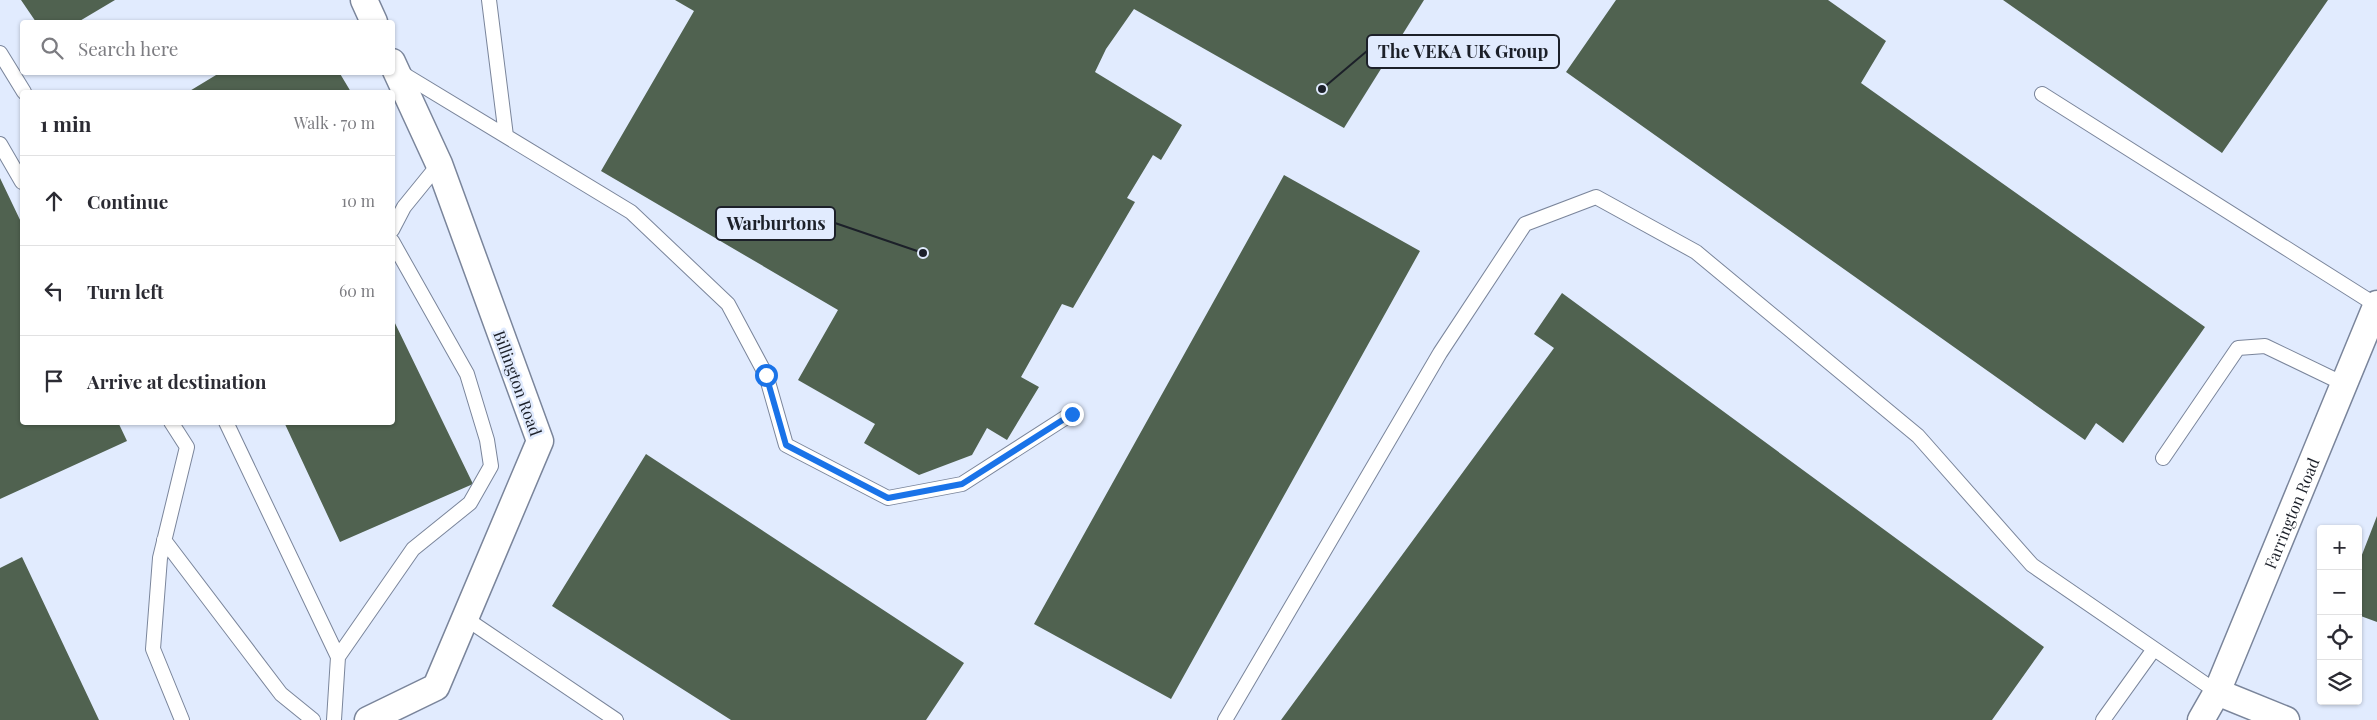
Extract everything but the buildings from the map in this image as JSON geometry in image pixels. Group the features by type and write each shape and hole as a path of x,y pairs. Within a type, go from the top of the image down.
{"street":[{"path":"364,0 373,20"},
{"name":"Billington Road","path":"369,720 436,687 540,441 439,164 395,68"},
{"name":"Farrington Road","path":"2201,720 2217,692 2377,305"},
{"path":"2217,692 2286,720"}],"lane":[{"path":"488,0 506,136"},
{"path":"0,53 23,90"},
{"path":"395,67 631,212 728,304 766,375 786,445 888,498 962,484 1072,414"},
{"path":"2042,94 2377,305"},
{"path":"0,144 20,179"},
{"path":"395,224 404,207 439,164"},
{"path":"1225,720 1440,353 1525,224 1596,197 1696,252 1918,436 2032,565 2217,692"},
{"path":"338,658 413,549 470,504 491,466 487,440 467,374 395,246"},
{"path":"2163,458 2238,348 2265,346 2344,384"},
{"path":"173,425 187,447 160,558 153,649 182,720"},
{"path":"227,425 338,658 334,720"},
{"path":"164,540 281,694 313,720"},
{"path":"465,618 616,720"},
{"path":"2103,720 2154,649"}],"place":[{"name":"The VEKA UK Group","path":"1322,89"},
{"name":"Warburtons","path":"923,253"}],"route":[{"path":"766,375 786,445 888,498 962,484 1072,414"}]}
